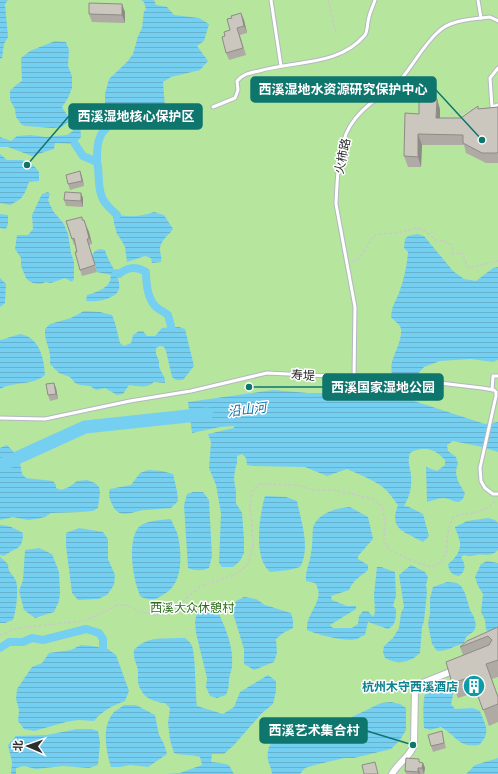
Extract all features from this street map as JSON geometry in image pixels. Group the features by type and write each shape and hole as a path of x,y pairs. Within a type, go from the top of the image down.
{"street":[{"path":"392,774 412,753 414,745 415,688 420,684 462,668"}],"lane":[{"path":"271,0 281,66"},
{"path":"213,107 235,98 238,90 237,81 242,75 271,67 321,60 349,50 366,34 369,17 375,0"},
{"path":"478,0 481,18"},
{"name":"火柿路","path":"354,377 355,307 336,204 341,151 347,133 356,118 371,103 390,91 438,32 454,22 490,17 498,21"},
{"path":"498,68 490,78 492,107 498,105"},
{"name":"寿堤","path":"0,418 45,419 130,401 190,391 267,373 414,380 492,390"},
{"path":"498,376 493,376 492,390 496,392 480,468 481,481 485,488 493,494 498,495"}],"path":[{"path":"328,0 336,33"},
{"path":"450,114 478,109"},
{"path":"346,263 358,259 371,239 377,234 396,233 417,228 425,231 436,240 445,241 451,245 453,254 462,253 468,268 498,261"},
{"path":"0,634 13,629 83,621 117,605 126,605 138,611 154,615 169,614 199,587 234,575 248,565 253,546 250,507 252,492 259,484 297,486 313,490 334,490 373,499 382,506 385,523 384,540 389,550 418,563 432,567 442,561 448,546 449,529 454,516 484,510 493,505 498,495"}],"green space":[{"name":"西溪大众休憩村","path":"0,0 498,0 498,774 0,774"}],"water":[{"path":"0,0 8,0 5,4 8,37 4,44 2,58 0,59"},
{"path":"141,0 154,0 156,5 167,7 174,15 199,18 209,24 204,41 197,46 208,61 200,70 171,77 163,82 165,107 159,111 139,121 117,124 110,123 105,115 105,94 109,79 127,62 133,54 142,28 144,11 146,10 144,2"},
{"path":"55,41 66,42 69,50 68,66 72,76 72,88 62,107 69,118 80,124 81,137 75,144 55,143 54,149 32,156 8,147 0,147 0,137 11,141 17,136 30,135 46,137 67,135 73,131 72,126 68,122 62,127 53,128 22,125 16,117 15,109 10,100 10,91 22,81 21,58 30,51"},
{"path":"0,154 7,160 22,160 29,162 39,172 39,181 29,182 26,191 18,201 10,205 0,203"},
{"path":"48,192 50,194 48,200 53,211 64,224 68,234 74,262 74,278 72,282 65,278 51,283 46,282 40,284 29,281 26,278 21,266 21,258 15,249 17,235 28,235 33,229 32,215 42,194"},
{"path":"154,212 164,215 173,229 160,246 161,262 152,263 151,258 145,256 127,262 125,247 117,234 113,216 137,216"},
{"path":"0,214 8,215 8,224 6,229 0,228"},
{"path":"417,234 424,236 453,271 464,279 476,281 493,268 498,267 498,360 493,362 471,359 440,361 424,367 412,383 414,401 485,424 498,422 498,452 453,441 447,445 448,451 456,457 458,464 456,475 465,493 463,499 459,502 439,498 427,502 426,467 437,471 445,465 445,460 437,453 429,449 420,449 410,453 409,462 411,487 408,499 404,506 423,514 429,536 423,542 400,529 395,520 398,505 384,488 374,481 347,469 327,476 305,467 247,465 246,458 242,454 237,456 234,479 236,503 242,513 244,553 240,561 233,567 222,567 219,563 221,513 216,485 209,468 211,442 208,434 234,428 234,426 220,427 192,433 188,402 273,390 308,393 352,393 365,397 382,397 392,384 389,380 392,362 401,333 400,327 391,317 393,307 404,278 406,267 408,252 404,248 405,239 408,236"},
{"path":"100,249 105,250 117,275 119,288 117,293 111,297 99,301 86,301 87,295 97,292 106,286 110,280 111,275 97,272 92,255 95,251"},
{"path":"0,278 6,284 5,303 0,307"},
{"path":"84,311 100,312 112,315 120,343 124,346 131,343 133,335 139,331 143,331 147,336 155,336 162,328 179,327 185,329 194,366 183,380 176,380 172,377 166,351 164,347 160,346 156,348 156,354 165,383 154,382 148,386 129,385 123,394 117,395 105,388 96,390 90,386 75,383 70,377 59,373 50,364 50,354 45,329 50,324 71,318"},
{"path":"20,334 32,339 36,344 42,355 45,375 34,381 11,385 0,389 0,340"},
{"path":"7,445 19,457 22,474 26,478 53,481 56,488 61,490 69,487 77,481 87,480 95,483 99,487 100,492 98,508 93,511 51,513 45,517 28,520 13,517 0,520 0,448"},
{"path":"148,470 162,471 173,474 178,501 171,508 145,510 127,514 118,512 110,500 110,489 131,485 140,473"},
{"path":"193,492 203,492 209,500 212,556 209,568 201,570 188,568 184,505 187,494"},
{"path":"265,496 286,497 297,501 303,526 305,543 305,551 300,567 270,572 264,565 261,557 259,530 261,511"},
{"path":"350,507 368,517 373,539 358,556 358,559 368,565 368,570 355,581 349,590 331,596 332,600 347,606 356,606 356,609 330,625 333,628 352,628 358,624 359,616 363,611 368,611 373,617 375,612 374,594 377,567 395,572 396,596 393,606 396,609 396,618 393,625 388,629 368,622 365,635 357,639 346,640 332,638 307,630 309,618 319,595 315,583 306,581 306,577 312,550 313,528 315,523 328,512"},
{"path":"488,518 495,520 498,523 498,550 490,555 464,555 461,557 464,563 463,572 459,576 452,574 448,564 456,557 460,546 459,537 455,527 467,521"},
{"path":"171,519 177,534 180,551 180,568 176,582 166,593 156,598 148,599 141,597 132,562 135,534 138,528 145,523"},
{"path":"0,525 10,526 23,533 22,542 18,548 4,556 0,555"},
{"path":"79,528 103,532 108,539 108,559 115,575 114,585 107,595 98,599 78,600 72,593 66,546 66,533"},
{"path":"39,548 52,554 59,572 60,592 59,601 54,612 35,618 24,610 19,591 23,580 25,550"},
{"path":"0,557 8,564 9,570 15,578 17,585 16,606 13,620 5,623 0,623"},
{"path":"487,561 498,563 498,631 494,634 486,630 485,620 481,612 483,594 475,577 481,564"},
{"path":"411,565 425,572 428,577 420,653 408,661 394,662 385,658 383,652 384,646 393,638 399,628 401,613 404,607 399,575"},
{"path":"447,582 457,583 461,586 465,593 476,625 474,631 466,637 464,643 448,649 437,651 432,644 428,624 430,598 433,587"},
{"path":"244,597 256,599 265,605 291,613 293,620 293,628 283,633 276,639 277,653 274,662 254,670 244,664 244,649 232,610 236,601"},
{"path":"203,609 218,612 231,646 232,667 229,677 229,686 226,695 217,698 210,696 206,687 207,678 196,633 195,622 197,612"},
{"path":"185,638 191,643 193,648 197,706 223,714 234,707 240,692 268,675 276,681 276,691 273,704 262,713 234,745 224,754 212,754 211,762 229,765 234,774 166,774 180,773 202,765 200,757 174,753 170,740 168,723 170,708 165,703 151,700 143,693 138,683 138,671 134,650 149,640"},
{"path":"81,645 108,649 116,655 129,691 125,701 108,709 94,721 78,720 66,722 34,731 24,729 18,721 19,710 16,699 17,689 32,667 42,663 49,653 71,650"},
{"path":"438,682 451,684 454,690 451,704 455,709 473,708 480,711 485,724 486,732 479,745 466,745 441,727 430,730 424,728 426,690 432,684"},
{"path":"391,702 400,704 406,708 406,730 400,740 391,749 315,765 305,768 300,774 272,774 268,760 268,749 271,743 282,737 312,729 325,730 339,726 352,717 381,703"},
{"path":"124,705 136,705 155,715 159,735 167,754 148,767 130,765 111,767 106,746 107,724 114,712"},
{"path":"77,729 91,729 98,731 100,743 98,765 89,768 63,766 36,769 24,766 16,768 16,774 11,774 12,762 8,745 16,736 47,735"},
{"path":"498,758 498,774 466,774 475,765"}],"building":[{"path":"89,3 122,4 122,15 89,14"},
{"path":"241,13 244,26 237,28 243,48 226,53 222,37 225,36 224,32 230,30 227,19"},
{"path":"419,98 437,99 436,118 461,118 478,106 478,109 498,107 498,152 482,153 463,143 463,135 418,134 418,157 404,156 405,113 419,114"},
{"path":"80,171 82,181 68,184 66,175"},
{"path":"65,192 81,193 81,201 64,200"},
{"path":"82,217 82,220 84,220 86,226 89,238 87,239 95,265 80,270 75,252 77,252 74,238 72,239 66,221"},
{"path":"54,383 56,394 48,395 46,384"},
{"name":"杭州木守西溪酒店","path":"498,627 498,660 486,664 498,697 498,704 483,710 471,677 452,683 446,662 489,645 492,640 488,636 460,647 467,641"},
{"path":"442,731 444,743 431,746 428,735"},
{"path":"406,758 419,759 419,762 423,763 422,768 418,768 418,772 405,771"},
{"path":"375,762 378,774 364,774 362,765"}],"waterway":[{"path":"97,162 99,140 102,133 110,123"},
{"path":"75,144 83,156 97,162 100,193 106,204 117,215"},
{"path":"116,273 119,274 132,268 146,272 150,298 155,306 168,315 171,326"},
{"name":"沿山河","path":"0,465 85,427 207,414"},
{"path":"0,648 9,642 23,642 32,638 43,640 86,629 99,633 103,639 103,648"}],"place":[{"name":"西溪湿地水资源研究保护中心","path":"482,140"},
{"name":"西溪湿地核心保护区","path":"27,165"},
{"name":"西溪国家湿地公园","path":"249,387"},
{"name":"杭州木守西溪酒店","path":"474,686"},
{"name":"西溪艺术集合村","path":"413,745"}]}
